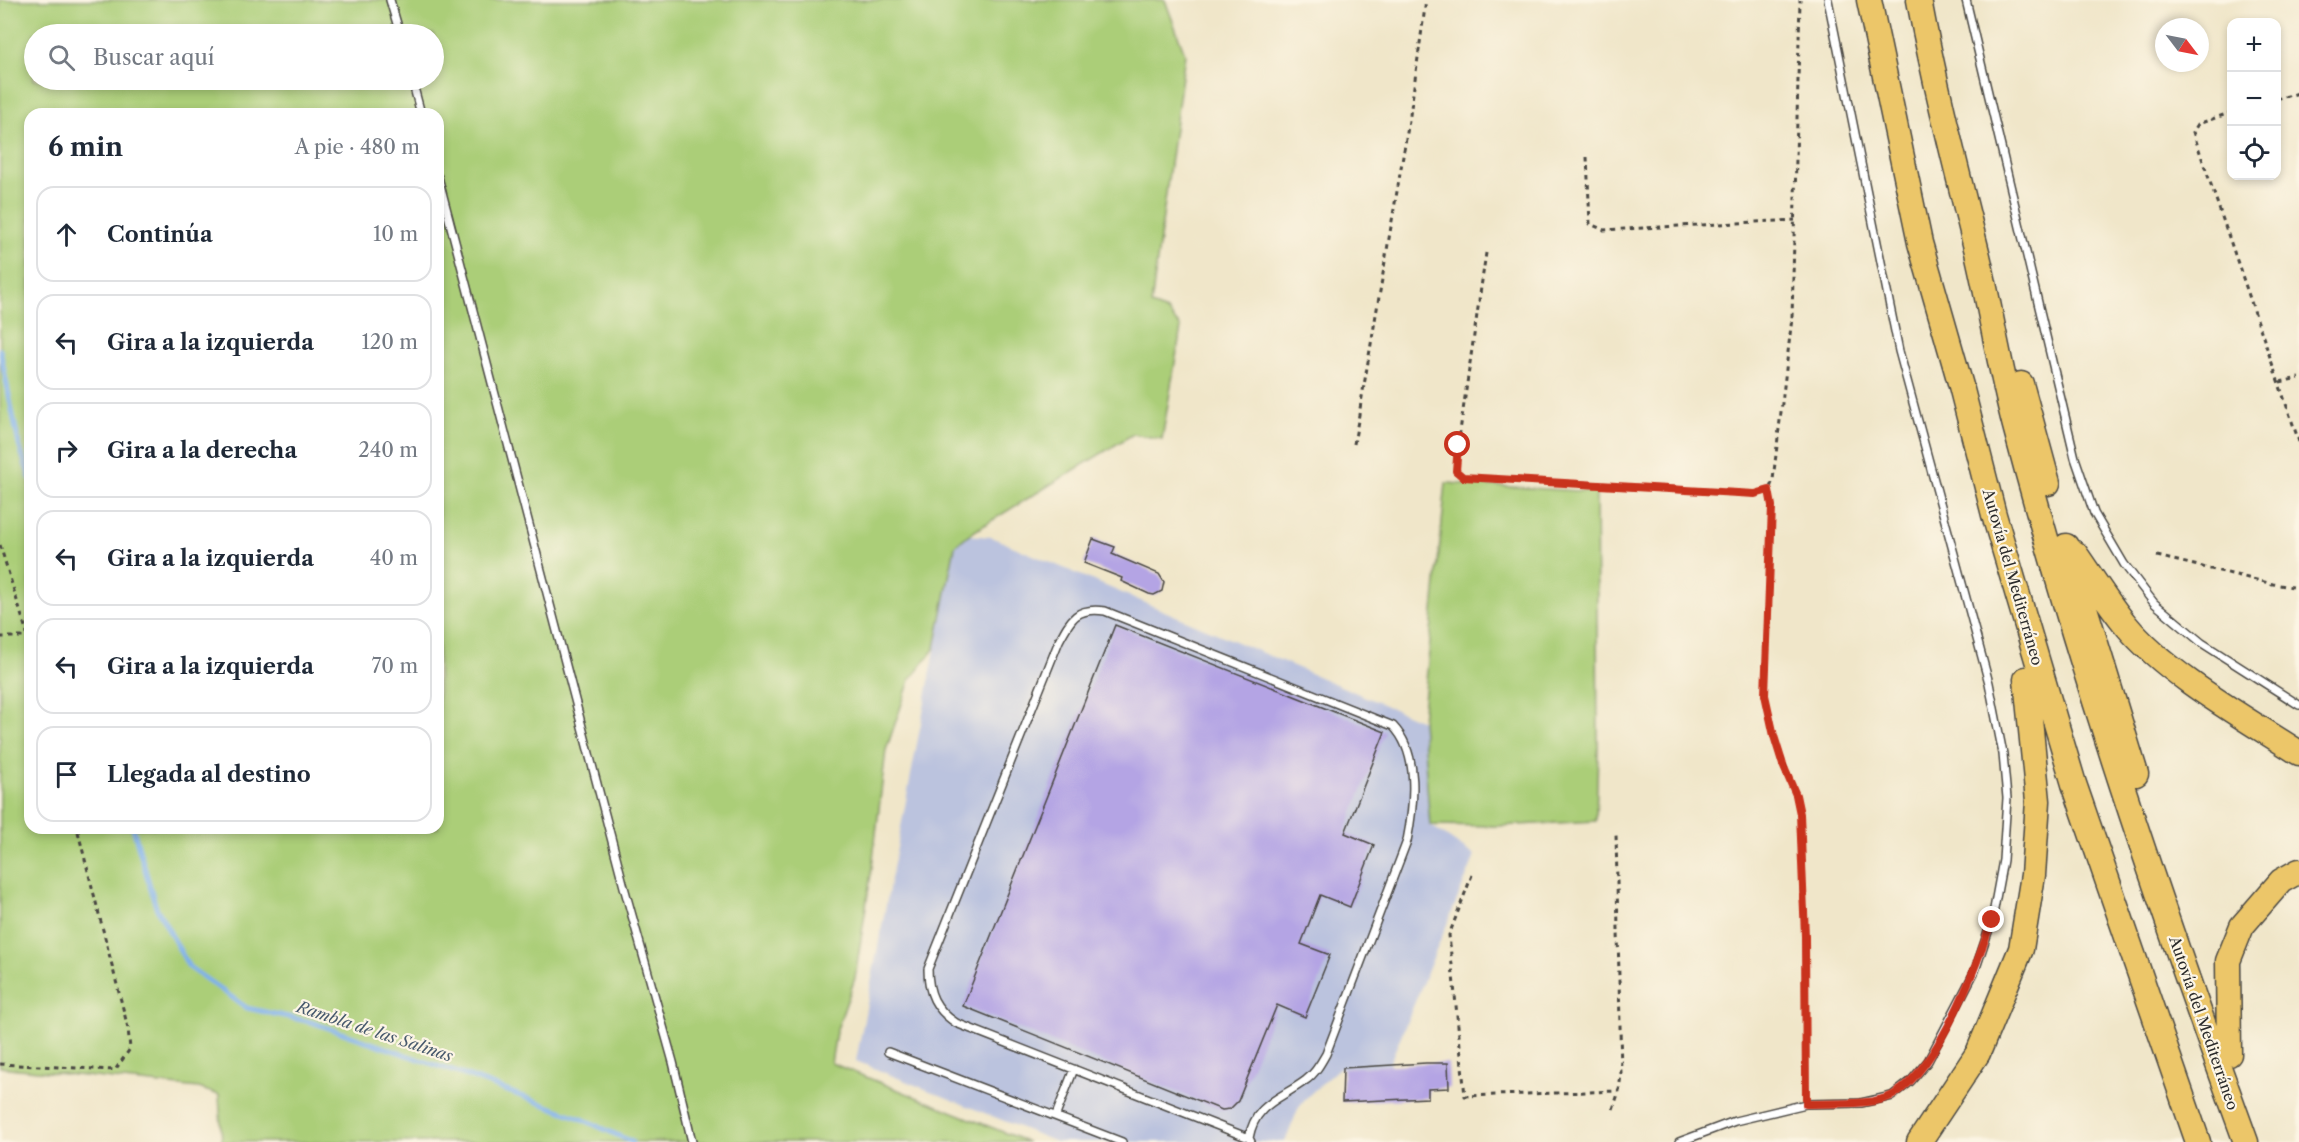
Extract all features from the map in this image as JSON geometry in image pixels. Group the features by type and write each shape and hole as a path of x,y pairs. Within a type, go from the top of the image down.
{"highway":[{"name":"Autovía del Mediterráneo","path":"1869,0 1920,243 1961,386 1994,515 2074,784 2198,1142"},
{"name":"Autovía del Mediterráneo","path":"1919,0 1929,55 2014,423 2088,679 2156,887 2246,1142"},
{"path":"1920,243 1927,310 2026,679 2187,1142"},
{"path":"1979,264 1992,282 2063,536 2179,915 2262,1142"},
{"path":"2063,536 2126,625 2162,660 2299,753"},
{"path":"1919,1142 1978,1053 2021,949 2033,875 2038,801 2026,679"},
{"path":"2229,1054 2228,961 2242,926 2281,881 2299,871"}],"lane":[{"path":"390,0 397,24"},
{"path":"1679,1142 1736,1121 1806,1104 1861,1102 1892,1096 1911,1080 1928,1061 1975,971 1992,920 2003,860 2007,798 2003,754 1989,683 1899,351 1828,0"},
{"path":"1966,0 2075,458 2094,513 2124,564 2154,603 2202,643 2299,705"},
{"path":"415,90 419,108"},
{"path":"444,200 624,887 673,1062 692,1142"},
{"path":"1089,609 1105,610 1394,726 1401,734 1408,749 1413,813 1407,841 1326,1054 1308,1079 1265,1106 1256,1115 1250,1140 1074,1070 956,1023 945,1016 935,1004 928,986 928,969 1059,641 1075,616 1089,609"},
{"path":"888,1052 1122,1142"},
{"path":"1056,1115 1074,1070"}],"path":[{"path":"1354,444 1410,115 1426,0"},
{"path":"1800,0 1792,318 1773,480 1769,490 1772,506 1765,695 1774,736 1796,795 1800,814 1805,936 1806,1104"},
{"path":"2281,98 2299,93"},
{"path":"2227,113 2198,124 2193,132 2299,442"},
{"path":"1587,157 1590,224 1604,230 1795,220"},
{"path":"1486,254 1458,445 1456,471 1463,477 1755,494 1769,490"},
{"path":"2279,382 2299,378"},
{"path":"0,545 24,621"},
{"path":"2157,556 2273,584 2299,588"},
{"path":"0,637 24,637"},
{"path":"0,1065 115,1070 130,1049 128,1028 79,834"},
{"path":"1613,1109 1619,1091 1621,1062 1616,834"},
{"path":"1472,875 1449,935 1465,1096 1619,1091"}],"shaded area":[{"path":"968,535 991,537 1422,721 1430,825 1475,856 1389,1065 1339,1068 1308,1096 1298,1109 1285,1142 1056,1142 856,1061 955,546"}],"green space":[{"path":"0,0 1165,0 1185,54 1151,305 1167,311 1181,328 1162,439 1133,434 968,535 955,546 935,648 910,680 886,750 872,867 855,978 836,1032 831,1063 1028,1142 222,1142 219,1095 199,1088 0,1067"},
{"path":"1446,483 1596,492 1598,748 1596,821 1496,826 1430,825 1422,721"}],"building":[{"path":"1093,539 1115,547 1112,554 1159,574 1164,582 1162,591 1154,595 1149,594 1121,581 1122,578 1084,563"},
{"path":"1115,625 1385,732 1345,833 1374,845 1350,907 1320,895 1301,944 1330,955 1305,1017 1277,1005 1238,1101 1230,1109 1222,1110 963,1006"},
{"path":"1448,1063 1449,1088 1428,1089 1428,1098 1342,1102 1343,1068"}],"waterway":[{"name":"Rambla de las Salinas","path":"0,350 24,460"},
{"name":"Rambla de las Salinas","path":"135,834 156,907 189,967 247,1008 311,1022 470,1077 580,1118 632,1142"}],"route":[{"path":"1458,445 1456,471 1463,477 1755,494 1769,490 1772,506 1765,695 1774,736 1796,795 1800,814 1805,936 1806,1104 1861,1102 1892,1096 1911,1080 1928,1061 1975,971 1992,920"}]}
